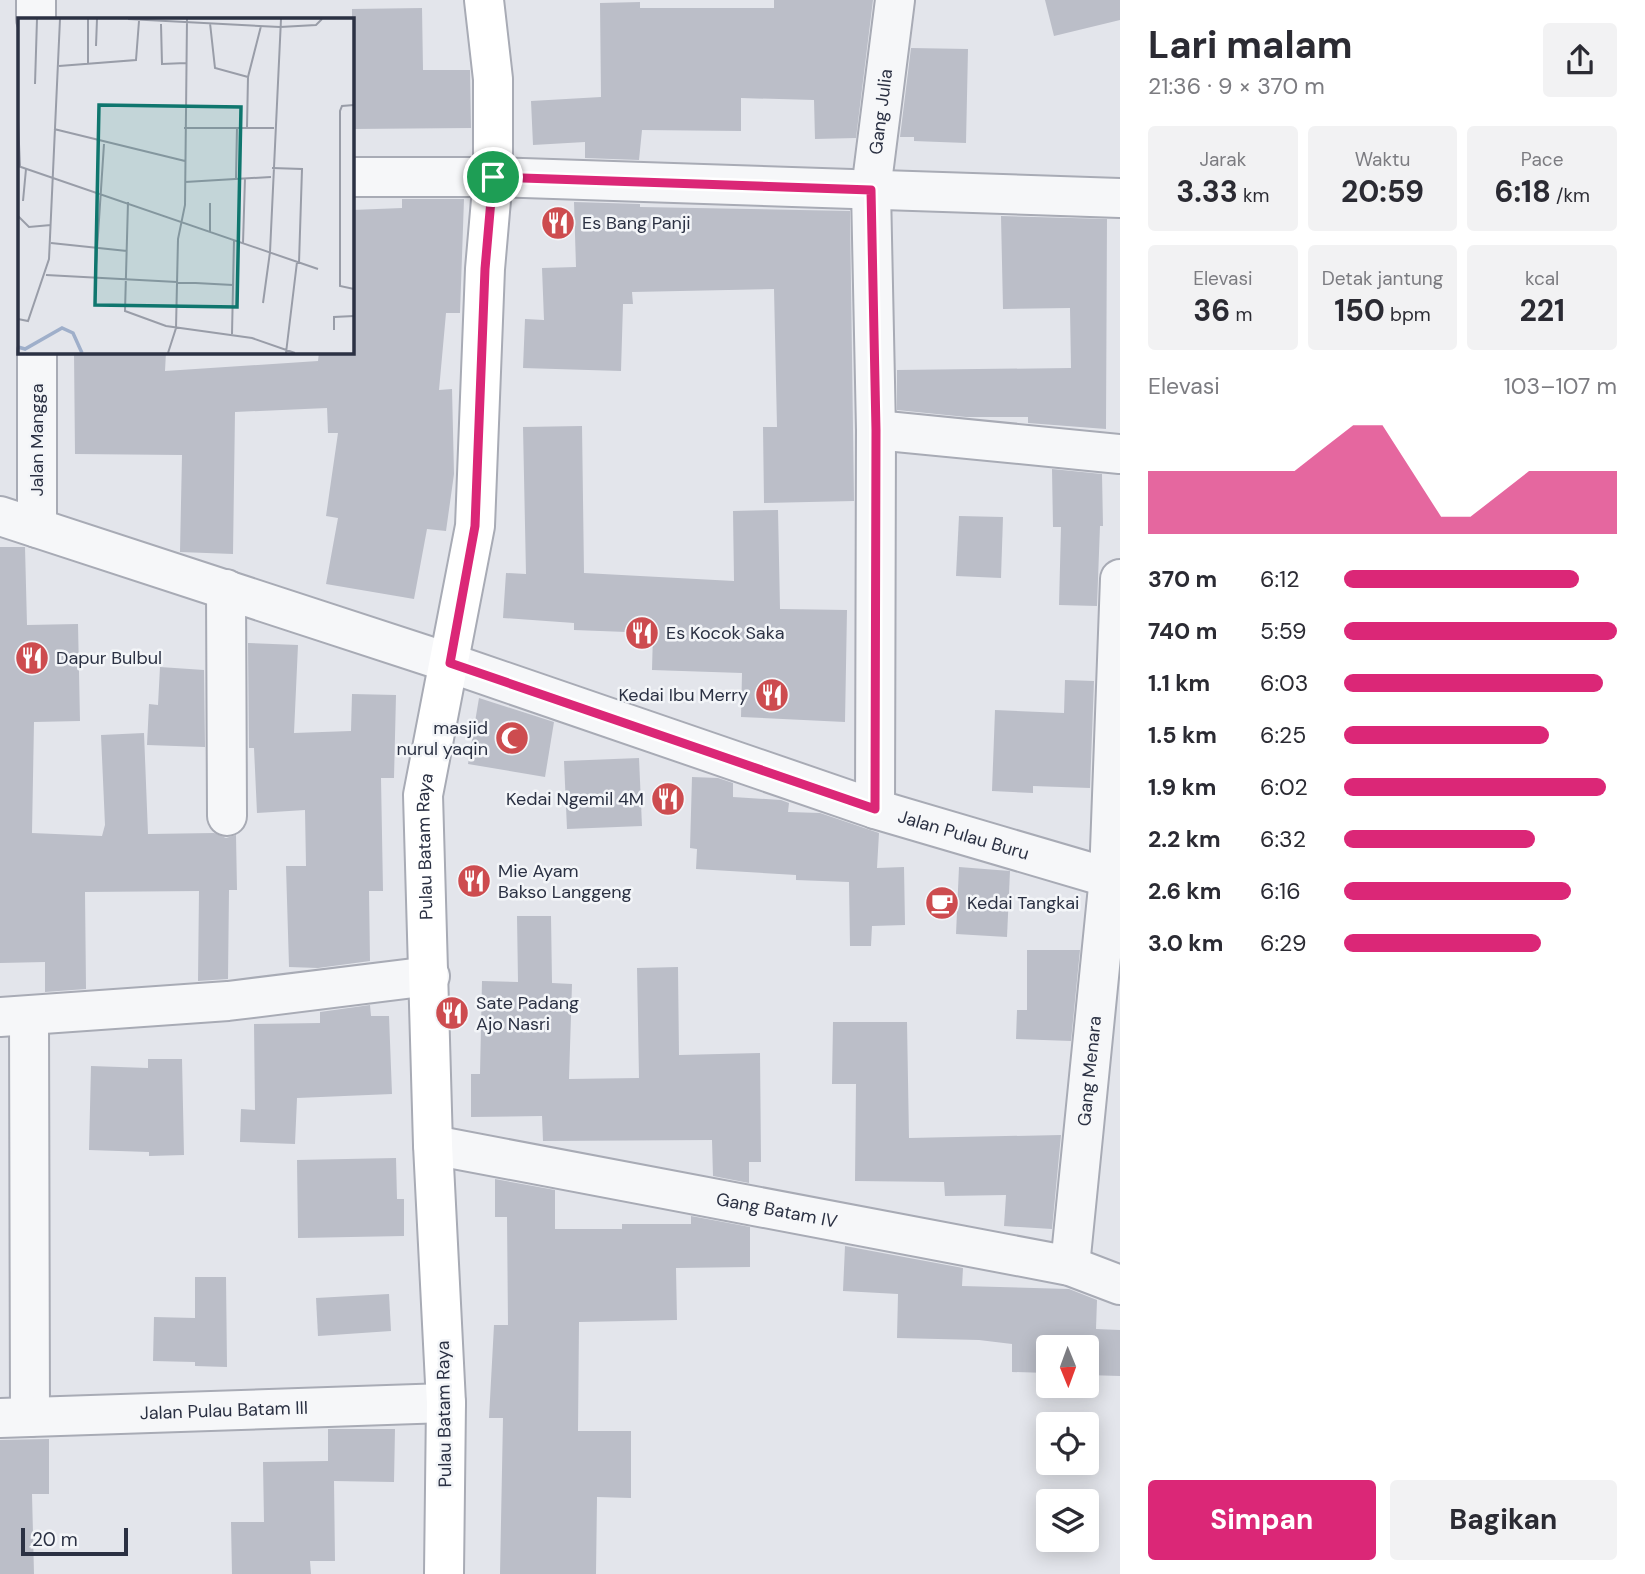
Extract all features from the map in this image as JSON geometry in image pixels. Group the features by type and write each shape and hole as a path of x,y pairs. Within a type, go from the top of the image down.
{"street":[{"path":"36,0 36,18"},
{"name":"Pulau Batam Raya","path":"444,1574 446,1403 432,1145 424,795 475,526 485,269 493,177 493,79 484,0"},
{"name":"Gang Julia","path":"875,809 876,430 871,190 895,0"},
{"path":"354,177 493,177 1120,198"},
{"name":"Jalan Mangga","path":"37,354 37,528"},
{"path":"876,430 1120,454"},
{"name":"Jalan Pulau Buru","path":"0,516 450,663 875,809 1114,879"},
{"name":"Gang Menara","path":"1070,1266 1114,879 1120,579"},
{"path":"226,589 227,816"},
{"path":"15,1418 14,1017 228,1001 430,976"},
{"name":"Gang Batam IV","path":"432,1145 1070,1266 1120,1284"},
{"name":"Jalan Pulau Batam III","path":"15,1418 446,1403"}],"building":[{"path":"774,0 873,0 856,138 815,139 814,100 741,98 741,131 642,130 639,160 585,158 585,142 533,145 531,101 601,97 600,3 640,2 640,8 774,8"},
{"path":"1045,0 1120,0 1120,20 1054,36"},
{"path":"422,8 423,70 470,70 471,128 354,129 352,9"},
{"path":"911,48 968,49 966,143 914,141 914,137 900,137"},
{"path":"402,199 464,199 460,313 446,313 439,390 452,389 454,474 446,531 427,529 414,599 326,584 338,518 326,516 338,433 328,433 327,408 235,412 233,554 180,552 182,455 75,454 74,354 166,354 165,371 318,361 319,354 354,354 354,210 402,208"},
{"path":"574,202 640,204 640,207 850,211 854,501 764,503 763,427 777,427 774,289 632,292 633,304 623,304 621,371 523,368 525,319 544,320 542,268 576,267"},
{"path":"1001,216 1107,219 1106,429 1028,423 1028,417 966,417 897,410 897,370 1071,368 1070,308 1003,309"},
{"path":"582,426 584,573 734,581 733,511 778,510 780,609 847,610 845,722 741,717 742,673 652,670 653,633 574,630 574,623 503,618 506,573 526,574 523,427"},
{"path":"1052,469 1102,474 1103,526 1100,526 1097,606 1059,605 1061,527 1053,527"},
{"path":"959,516 1003,517 1001,578 956,576"},
{"path":"0,547 25,547 27,625 78,624 80,721 34,722 32,833 102,836 105,825 101,735 144,733 148,834 214,833 226,838 236,835 237,890 229,890 228,979 198,981 199,891 85,892 86,989 45,992 45,962 0,963"},
{"path":"248,643 298,645 294,733 351,731 352,694 396,695 394,778 381,778 383,891 369,891 370,961 318,968 289,967 286,866 306,866 305,810 257,813 254,748 249,748"},
{"path":"160,667 204,670 205,747 147,745 149,704 158,705"},
{"path":"1065,680 1094,681 1090,788 1033,786 1033,793 992,791 995,710 1064,713"},
{"name":"masjid nurul yaqin","path":"479,698 554,722 545,777 468,764"},
{"path":"639,758 642,826 567,829 564,761"},
{"path":"692,777 718,778 733,783 733,797 781,800 789,803 788,812 820,813 879,833 877,868 904,867 905,925 872,926 871,946 850,946 849,882 796,880 796,875 696,869 697,849 690,848"},
{"path":"959,867 1010,871 1007,937 956,934"},
{"path":"517,916 551,916 552,983 572,984 569,1079 639,1078 637,968 678,967 679,1055 760,1053 761,1162 749,1162 749,1183 713,1176 712,1140 543,1141 542,1116 471,1117 471,1074 480,1074 482,981 518,982"},
{"path":"1027,950 1080,950 1071,1041 1016,1039 1017,1010 1027,1010"},
{"path":"370,1005 371,1016 389,1016 392,1094 297,1098 295,1144 240,1142 241,1109 255,1110 254,1024 320,1023 320,1012"},
{"path":"833,1022 907,1022 909,1138 1061,1135 1052,1229 1004,1226 1006,1195 945,1196 944,1182 855,1181 856,1084 832,1084"},
{"path":"148,1059 182,1059 184,1155 149,1156 149,1152 89,1150 91,1066 148,1068"},
{"path":"396,1158 397,1199 404,1199 404,1236 298,1238 297,1160"},
{"path":"495,1179 555,1190 555,1229 622,1229 622,1224 691,1224 691,1216 750,1227 750,1267 676,1268 677,1320 579,1322 578,1431 631,1431 631,1498 597,1497 596,1574 500,1574 503,1418 489,1418 494,1325 508,1325 507,1217 495,1217"},
{"path":"845,1246 963,1268 962,1286 1069,1289 1097,1300 1096,1329 1120,1330 1120,1376 1099,1375 1099,1335 1036,1335 1036,1373 1012,1372 1012,1344 979,1340 897,1338 898,1294 843,1291"},
{"path":"195,1277 226,1277 227,1367 195,1366 195,1362 153,1361 154,1317 195,1318"},
{"path":"389,1294 391,1331 318,1336 316,1298"},
{"path":"328,1429 395,1429 394,1482 334,1481 335,1561 310,1561 311,1574 232,1574 231,1522 264,1522 263,1462 328,1461"},
{"path":"49,1439 49,1494 32,1494 34,1574 0,1574 0,1440"}],"place":[{"name":"Es Bang Panji","path":"558,223"},
{"name":"Es Kocok Saka","path":"642,633"},
{"name":"Dapur Bulbul","path":"32,658"},
{"name":"Kedai Ibu Merry","path":"772,695"},
{"name":"masjid nurul yaqin","path":"512,738"},
{"name":"Kedai Ngemil 4M","path":"668,799"},
{"name":"Mie Ayam Bakso Langgeng","path":"474,881"},
{"name":"Kedai Tangkai","path":"942,903"},
{"name":"Sate Padang Ajo Nasri","path":"452,1013"}],"route":[{"path":"493,177 871,190 876,430 875,809 450,663 475,526 485,269 493,177"}]}
